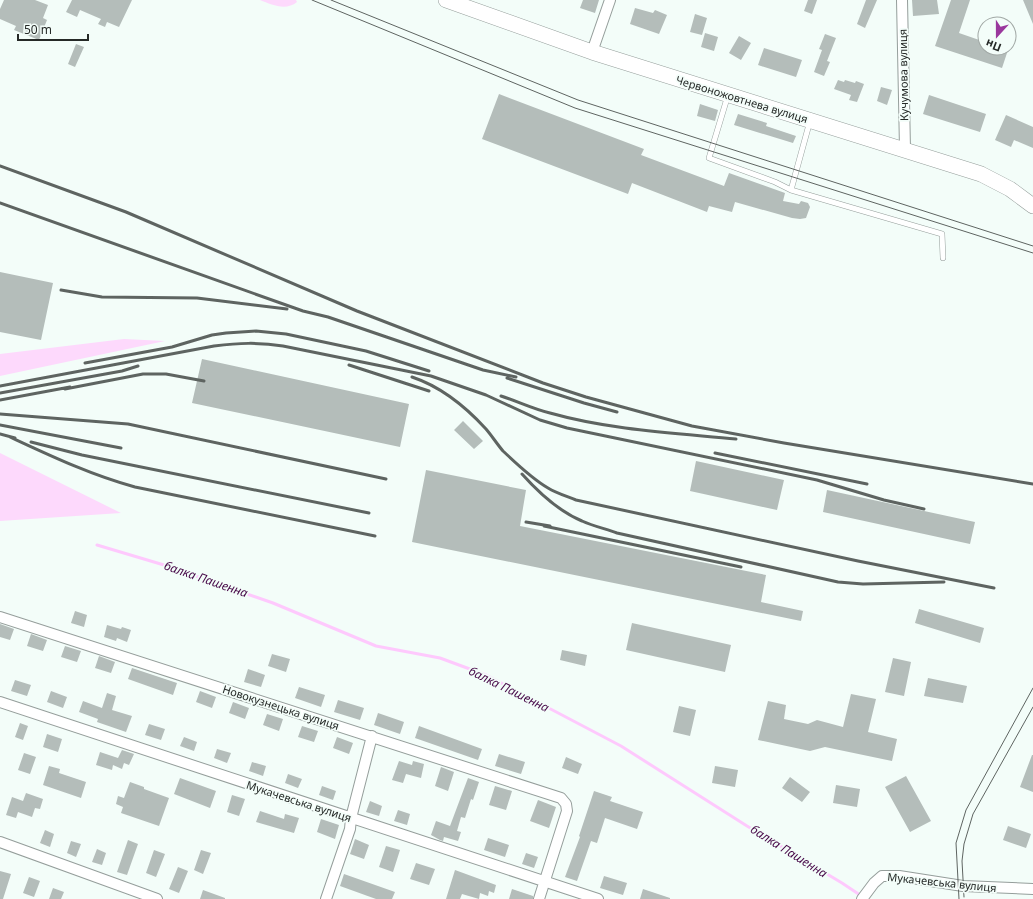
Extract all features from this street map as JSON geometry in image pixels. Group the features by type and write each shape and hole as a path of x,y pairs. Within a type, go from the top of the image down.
{"main road":[{"name":"Червоножовтнева вулиця","path":"446,0 592,52 981,174 1010,189 1033,206"}],"street":[{"path":"592,52 610,0"},
{"name":"Кучумова вулиця","path":"902,0 905,149"},
{"name":"Новокузнецька вулиця","path":"0,617 561,798 566,804 567,811 545,882"},
{"name":"Мукачевська вулиця","path":"0,702 598,899"},
{"path":"326,899 350,829 351,818 372,736"},
{"path":"0,842 157,899"},
{"name":"Мукачевська вулиця","path":"864,896 874,883 882,876 899,876 963,886 1033,889"},
{"path":"540,899 545,882"}],"lane":[{"path":"728,95 709,158 775,182 791,190 942,234 943,258"},
{"path":"791,190 810,120"}],"shaded area":[{"path":"260,0 296,0 297,2 293,5 284,7"},
{"path":"124,339 165,341 0,376 0,354"},
{"path":"0,453 121,513 0,521"}],"building":[{"path":"4,0 35,0 48,5 43,18 47,20 39,40 14,30 16,26 0,19 0,9"},
{"path":"72,0 132,0 119,27 107,22 105,27 98,24 101,19 80,10 77,17 66,12"},
{"path":"583,0 599,0 595,13 580,8"},
{"path":"808,0 817,0 812,14 804,11"},
{"path":"866,0 877,0 865,28 857,24"},
{"path":"912,0 937,0 939,14 913,16"},
{"path":"951,0 970,0 959,33 977,39 977,56 1006,56 1002,68 935,46"},
{"path":"1023,0 1033,0 1033,24"},
{"path":"635,8 653,13 655,10 667,15 659,34 630,24"},
{"path":"695,14 707,18 702,35 690,32"},
{"path":"705,33 718,37 714,51 701,47"},
{"path":"825,34 836,38 827,61 830,62 824,76 814,72 822,50 819,49"},
{"path":"739,36 751,43 741,60 729,53"},
{"path":"76,44 84,47 75,67 68,64"},
{"path":"764,48 802,60 796,77 758,65"},
{"path":"838,80 844,82 845,80 855,83 856,81 864,84 857,102 849,100 851,95 834,89"},
{"path":"881,87 892,90 887,105 877,101"},
{"path":"499,94 644,149 641,155 724,186 729,173 785,193 783,201 799,204 801,201 808,203 810,207 806,218 792,218 735,202 732,212 709,206 707,212 632,183 628,194 482,139"},
{"path":"929,95 986,114 980,132 923,114"},
{"path":"700,104 718,110 715,121 697,116"},
{"path":"738,114 767,123 766,126 796,136 793,143 734,125"},
{"path":"1006,115 1033,127 1033,148 1014,140 1011,147 995,140"},
{"path":"0,272 53,283 41,340 0,332"},
{"path":"202,359 409,404 400,447 192,403"},
{"path":"463,421 483,441 474,449 454,430"},
{"path":"696,461 784,480 777,510 690,491"},
{"path":"426,470 526,490 520,526 766,575 761,602 803,611 801,621 412,542"},
{"path":"827,490 975,522 970,544 823,512"},
{"path":"919,609 984,628 980,643 915,623"},
{"path":"75,611 87,615 84,627 71,623"},
{"path":"632,623 731,645 725,672 626,650"},
{"path":"0,624 14,629 10,640 0,637"},
{"path":"107,625 131,630 127,642 117,638 116,641 104,637"},
{"path":"31,634 47,640 43,651 27,646"},
{"path":"65,646 81,651 77,662 61,657"},
{"path":"562,650 587,655 585,666 560,660"},
{"path":"272,654 290,659 286,672 268,666"},
{"path":"99,656 115,662 111,673 95,668"},
{"path":"893,658 911,662 904,696 885,692"},
{"path":"132,668 177,683 173,695 128,679"},
{"path":"248,669 265,675 261,687 244,682"},
{"path":"928,678 967,686 963,703 924,696"},
{"path":"15,680 31,685 27,696 11,691"},
{"path":"299,687 325,695 321,707 295,698"},
{"path":"51,691 67,697 63,708 47,702"},
{"path":"200,691 216,697 212,708 196,702"},
{"path":"107,693 116,696 112,710 132,716 126,732 97,722 98,719 79,712 83,701 102,708"},
{"path":"851,694 876,699 868,732 897,739 892,761 825,747 810,751 758,740 768,701 786,705 784,719 808,724 817,720 843,727"},
{"path":"338,700 364,708 360,720 334,712"},
{"path":"233,702 249,708 245,719 229,713"},
{"path":"679,706 696,710 690,736 673,732"},
{"path":"378,713 404,722 400,734 374,725"},
{"path":"267,714 283,719 279,731 263,725"},
{"path":"20,723 28,726 23,740 15,737"},
{"path":"149,724 165,729 161,740 145,735"},
{"path":"302,726 318,731 314,742 298,737"},
{"path":"419,726 482,749 478,760 415,738"},
{"path":"47,734 62,739 58,752 43,747"},
{"path":"184,737 197,742 194,751 180,746"},
{"path":"337,737 353,743 349,754 333,748"},
{"path":"217,749 231,753 227,763 214,758"},
{"path":"122,750 134,754 129,765 124,763 122,769 113,765 112,770 96,765 100,752 118,758"},
{"path":"24,753 36,757 30,774 18,770"},
{"path":"499,754 525,762 521,774 495,766"},
{"path":"1033,755 1033,792 1020,787"},
{"path":"566,757 582,764 578,774 562,768"},
{"path":"399,761 412,765 413,761 424,764 421,778 406,774 403,783 392,780"},
{"path":"252,762 266,766 263,776 249,771"},
{"path":"49,766 60,769 59,773 86,782 81,798 43,785"},
{"path":"715,766 738,770 735,787 712,783"},
{"path":"441,767 454,772 448,791 435,786"},
{"path":"288,774 302,779 298,788 285,783"},
{"path":"906,776 931,821 910,832 885,787"},
{"path":"790,777 810,792 802,802 782,788"},
{"path":"180,778 216,791 210,808 174,794"},
{"path":"468,778 479,782 473,800 471,799 465,818 461,817 457,831 461,832 458,841 444,837 443,841 440,840 431,835 436,821 450,826"},
{"path":"130,782 169,798 159,826 121,813 123,807 116,804 118,796 124,798"},
{"path":"836,785 860,789 857,807 833,803"},
{"path":"322,786 336,791 333,800 319,795"},
{"path":"495,786 512,791 506,810 489,805"},
{"path":"594,791 612,797 610,801 643,812 637,829 605,818 597,843 591,841 577,881 565,877 580,837 579,836"},
{"path":"26,793 43,799 40,809 35,808 32,817 18,812 16,818 6,815 12,797 23,801"},
{"path":"232,795 245,799 239,816 227,812"},
{"path":"538,800 556,807 549,828 530,821"},
{"path":"370,801 382,806 379,816 366,812"},
{"path":"398,810 410,814 407,825 394,821"},
{"path":"260,811 284,819 285,814 299,818 294,833 256,822"},
{"path":"321,819 339,825 335,839 317,832"},
{"path":"1008,826 1031,834 1026,848 1003,840"},
{"path":"45,830 54,834 50,847 40,843"},
{"path":"488,838 509,845 505,857 484,850"},
{"path":"355,839 369,845 364,859 350,854"},
{"path":"128,840 138,844 127,875 117,872"},
{"path":"71,841 81,844 76,857 67,853"},
{"path":"386,846 400,850 393,872 379,867"},
{"path":"97,849 106,853 102,865 92,862"},
{"path":"154,850 165,854 156,877 146,873"},
{"path":"201,850 211,853 203,874 194,870"},
{"path":"526,853 538,857 534,868 522,864"},
{"path":"416,863 435,869 429,885 410,879"},
{"path":"178,867 188,871 179,893 169,889"},
{"path":"455,870 496,885 494,893 489,891 488,896 480,893 479,899 462,894 460,899 446,899"},
{"path":"0,871 11,874 3,899 0,899"},
{"path":"344,874 395,892 392,899 376,899 340,886"},
{"path":"604,876 627,883 623,895 600,888"},
{"path":"29,877 40,881 34,897 23,893"},
{"path":"53,888 64,892 61,899 49,899"},
{"path":"512,889 533,896 533,899 509,899"},
{"path":"643,889 670,898 670,899 640,899"},
{"path":"203,890 225,898 225,899 200,899"}],"waterway":[{"name":"балка Пашенна","path":"97,545 164,565 273,603 376,646 440,658 486,675 621,746 863,897"}],"tram line":[{"path":"312,0 575,108 1033,253"},
{"path":"331,0 578,100 1033,246"},
{"path":"959,899 956,843 966,810 1033,688"},
{"path":"964,897 962,861 964,844 973,814 1033,707"}],"railway":[{"path":"0,166 126,212 357,311 543,383 586,397 692,426 784,443 1033,484"},
{"path":"0,203 303,311 328,317 483,370 516,377"},
{"path":"61,290 102,297 197,298 287,309"},
{"path":"85,363 172,347 212,335 256,331 286,334 366,351 429,371"},
{"path":"0,386 214,346 248,343 283,346 431,376 486,395 540,420 567,428 817,480 884,500 924,509"},
{"path":"349,365 429,391"},
{"path":"0,393 122,371 138,366"},
{"path":"65,389 143,374 166,374 204,381"},
{"path":"412,377 433,386 461,405 486,429 503,451 524,471 548,488 576,500 858,561 994,588"},
{"path":"507,378 617,412"},
{"path":"0,400 70,387"},
{"path":"501,396 544,411 573,419 642,430 736,439"},
{"path":"0,414 128,424 386,479"},
{"path":"0,425 121,448"},
{"path":"0,434 15,438"},
{"path":"10,437 87,471 135,487 375,536"},
{"path":"31,442 82,455 369,513"},
{"path":"715,453 867,484"},
{"path":"522,474 542,495 573,517 617,533 838,582 863,584 944,582"},
{"path":"526,522 550,526"},
{"path":"544,526 741,567"}]}
